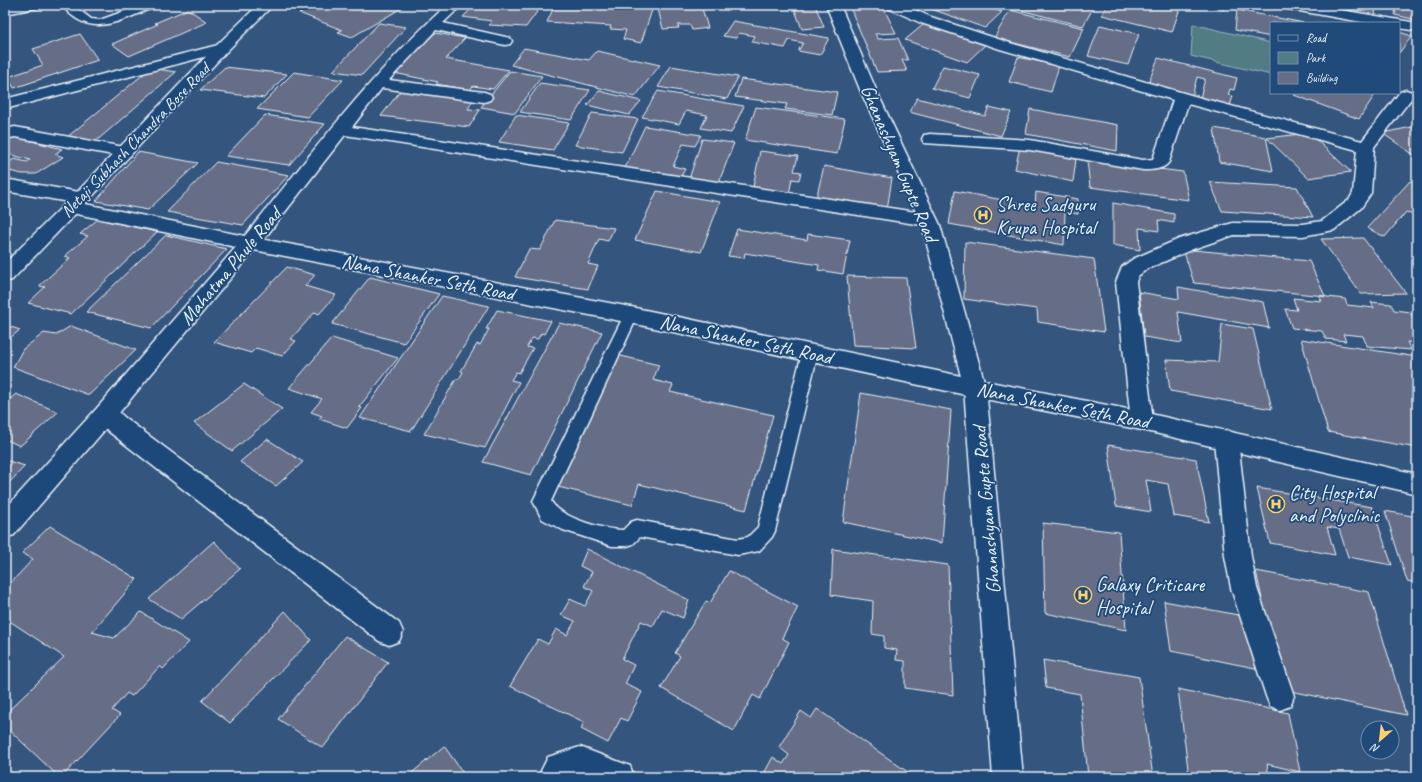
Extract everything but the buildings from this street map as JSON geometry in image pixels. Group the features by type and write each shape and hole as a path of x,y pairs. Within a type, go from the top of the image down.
{"street":[{"path":"5,10 32,5"},
{"name":"Netaji Subhash Chandra Bose Road","path":"5,275 222,48 266,5"},
{"name":"Mahatma Phule Road","path":"5,527 106,413 250,244 379,83 433,25 455,5"},
{"name":"Ghanashyam Gupte Road","path":"833,5 869,92 928,220 975,388 1008,777"},
{"path":"893,5 926,20 1005,46 1182,97 1366,147"},
{"path":"1288,5 1386,22"},
{"path":"1400,24 1417,27"},
{"path":"433,25 505,41"},
{"path":"5,104 222,48"},
{"path":"379,83 484,97"},
{"path":"1142,421 1126,282 1129,272 1140,264 1186,244 1233,229 1304,230 1327,226 1355,204 1362,193 1366,147 1413,93"},
{"path":"930,139 1030,146 1153,165 1160,162 1182,97"},
{"path":"342,130 928,220"},
{"path":"5,134 15,132 124,152"},
{"name":"Nana Shanker Seth Road","path":"5,185 250,244 631,315 975,388 1142,421 1417,484"},
{"path":"106,413 116,424 389,632"},
{"path":"1226,440 1238,556 1244,588 1280,696"},
{"path":"553,777 559,768 580,762 619,777"}],"lane":[{"path":"67,5 88,22 101,24 151,5"},
{"path":"631,315 542,501 548,513 563,522 612,538 627,538 637,528 738,547 753,545 766,531 810,353"}],"green space":[{"path":"1193,24 1270,43 1270,75 1191,56"}],"place":[{"name":"Shree Sadguru Krupa Hospital","path":"983,215"},
{"name":"City Hospital and Polyclinic","path":"1276,504"},
{"name":"Galaxy Criticare Hospital","path":"1083,595"}]}
